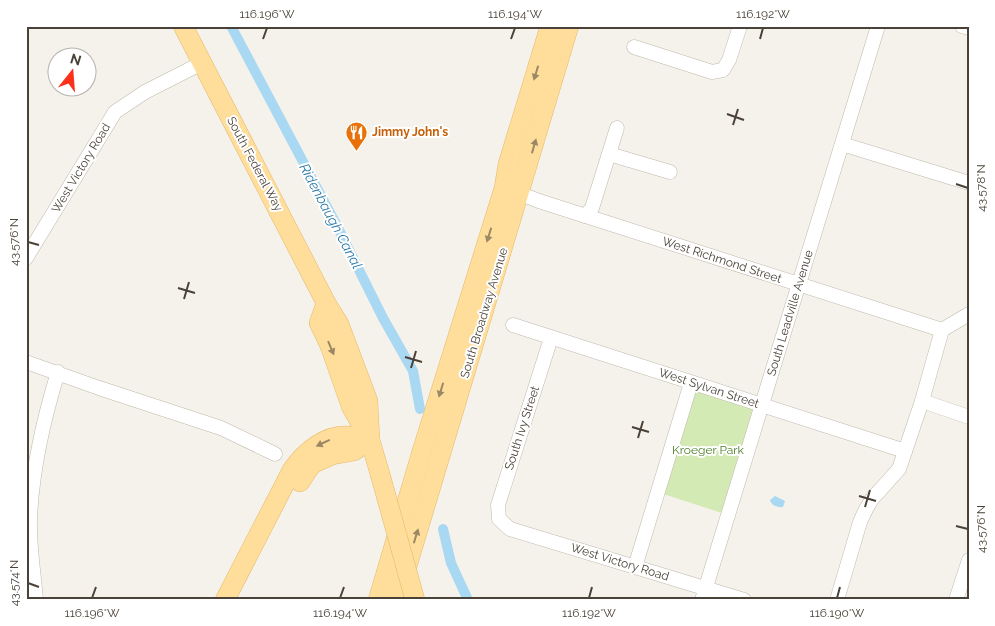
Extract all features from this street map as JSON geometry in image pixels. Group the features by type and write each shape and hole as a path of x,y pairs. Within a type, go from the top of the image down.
{"main road":[{"name":"South Federal Way","path":"183,26 326,303 339,324 368,401 370,440 416,600"},
{"name":"South Broadway Avenue","path":"397,600 512,190 508,164 550,26"},
{"name":"South Broadway Avenue","path":"378,600 422,451 569,26"},
{"path":"225,600 292,470 306,453 312,448 336,437 349,435 370,440"},
{"path":"238,600 290,498 309,468 314,463 332,454 354,451 370,440"},
{"path":"367,600 392,533 412,489"}],"street":[{"path":"634,47 712,72 723,70 729,60 740,26"},
{"name":"South Leadville Avenue","path":"704,594 878,26"},
{"path":"962,26 969,28"},
{"name":"West Victory Road","path":"26,258 115,112 145,92 202,63"},
{"path":"585,216 592,208 617,128"},
{"path":"842,144 969,183"},
{"path":"609,154 670,172"},
{"name":"West Richmond Street","path":"512,190 585,216 942,330"},
{"path":"837,600 860,522 872,499 899,470 942,330 969,314"},
{"name":"West Sylvan Street","path":"513,325 904,451"},
{"name":"South Ivy Street","path":"499,519 498,505 551,338"},
{"path":"26,362 221,428 275,454"},
{"path":"36,600 30,521 32,480 42,426 58,372"},
{"path":"635,567 691,383"},
{"path":"922,400 969,417"},
{"name":"West Victory Road","path":"499,519 510,529 635,567 704,594 744,600"},
{"path":"956,600 969,560"}],"green space":[{"name":"Kroeger Park","path":"693,388 756,407 722,513 660,493"}],"water":[{"path":"775,496 785,501 783,507 777,507 772,503 770,500"}],"waterway":[{"name":"Ridenbaugh Canal","path":"231,26 335,222 383,318 413,371 420,409"},
{"name":"Ridenbaugh Canal","path":"443,529 451,563 468,600"}],"place":[{"name":"Jimmy John's","path":"356,151"}]}
